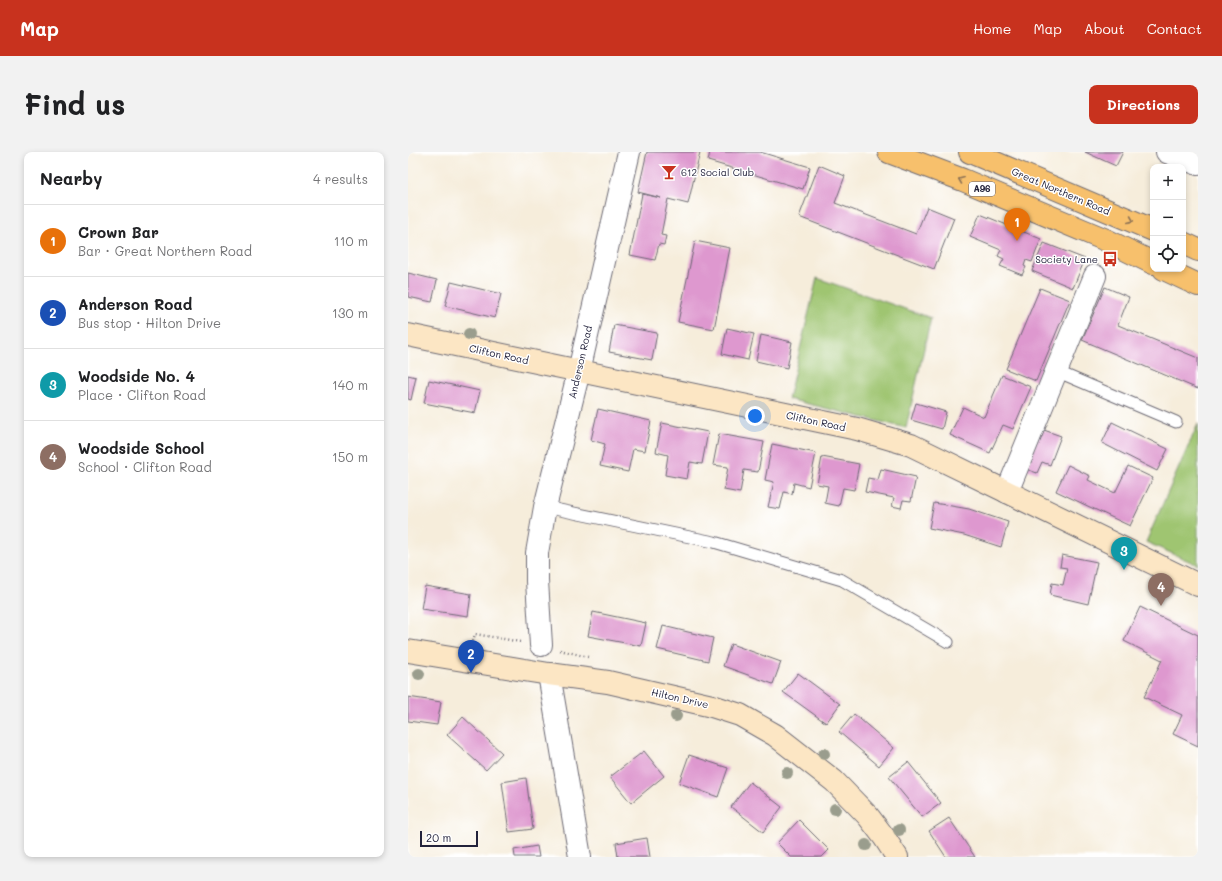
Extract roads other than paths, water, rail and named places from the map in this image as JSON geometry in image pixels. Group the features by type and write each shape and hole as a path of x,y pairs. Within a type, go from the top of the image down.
{"main road":[{"name":"A96","path":"889,152 963,180 1106,240 1150,262"},
{"name":"Great Northern Road","path":"970,152 1150,229"},
{"path":"1186,244 1198,250"},
{"path":"1170,272 1198,285"}],"street":[{"name":"Anderson Road","path":"541,645 537,553 545,507 579,371 629,152"},
{"path":"1167,152 1198,164"},
{"path":"1007,492 1095,276"},
{"name":"Clifton Road","path":"408,335 857,429 911,444 1198,585"},
{"name":"Hilton Drive","path":"408,651 608,682 676,697 740,714 775,735 834,781 868,816 897,857"},
{"path":"549,674 580,857"}],"lane":[{"path":"1056,371 1176,422"},
{"path":"545,507 714,542 842,580 948,642"}],"place":[{"name":"612 Social Club","path":"669,172"},
{"name":"Crown Bar","path":"1017,241"},
{"name":"Society Lane","path":"1110,259"},
{"name":"Woodside No. 4","path":"1124,570"},
{"name":"Woodside School","path":"1161,606"},
{"name":"Anderson Road","path":"471,673"}]}
